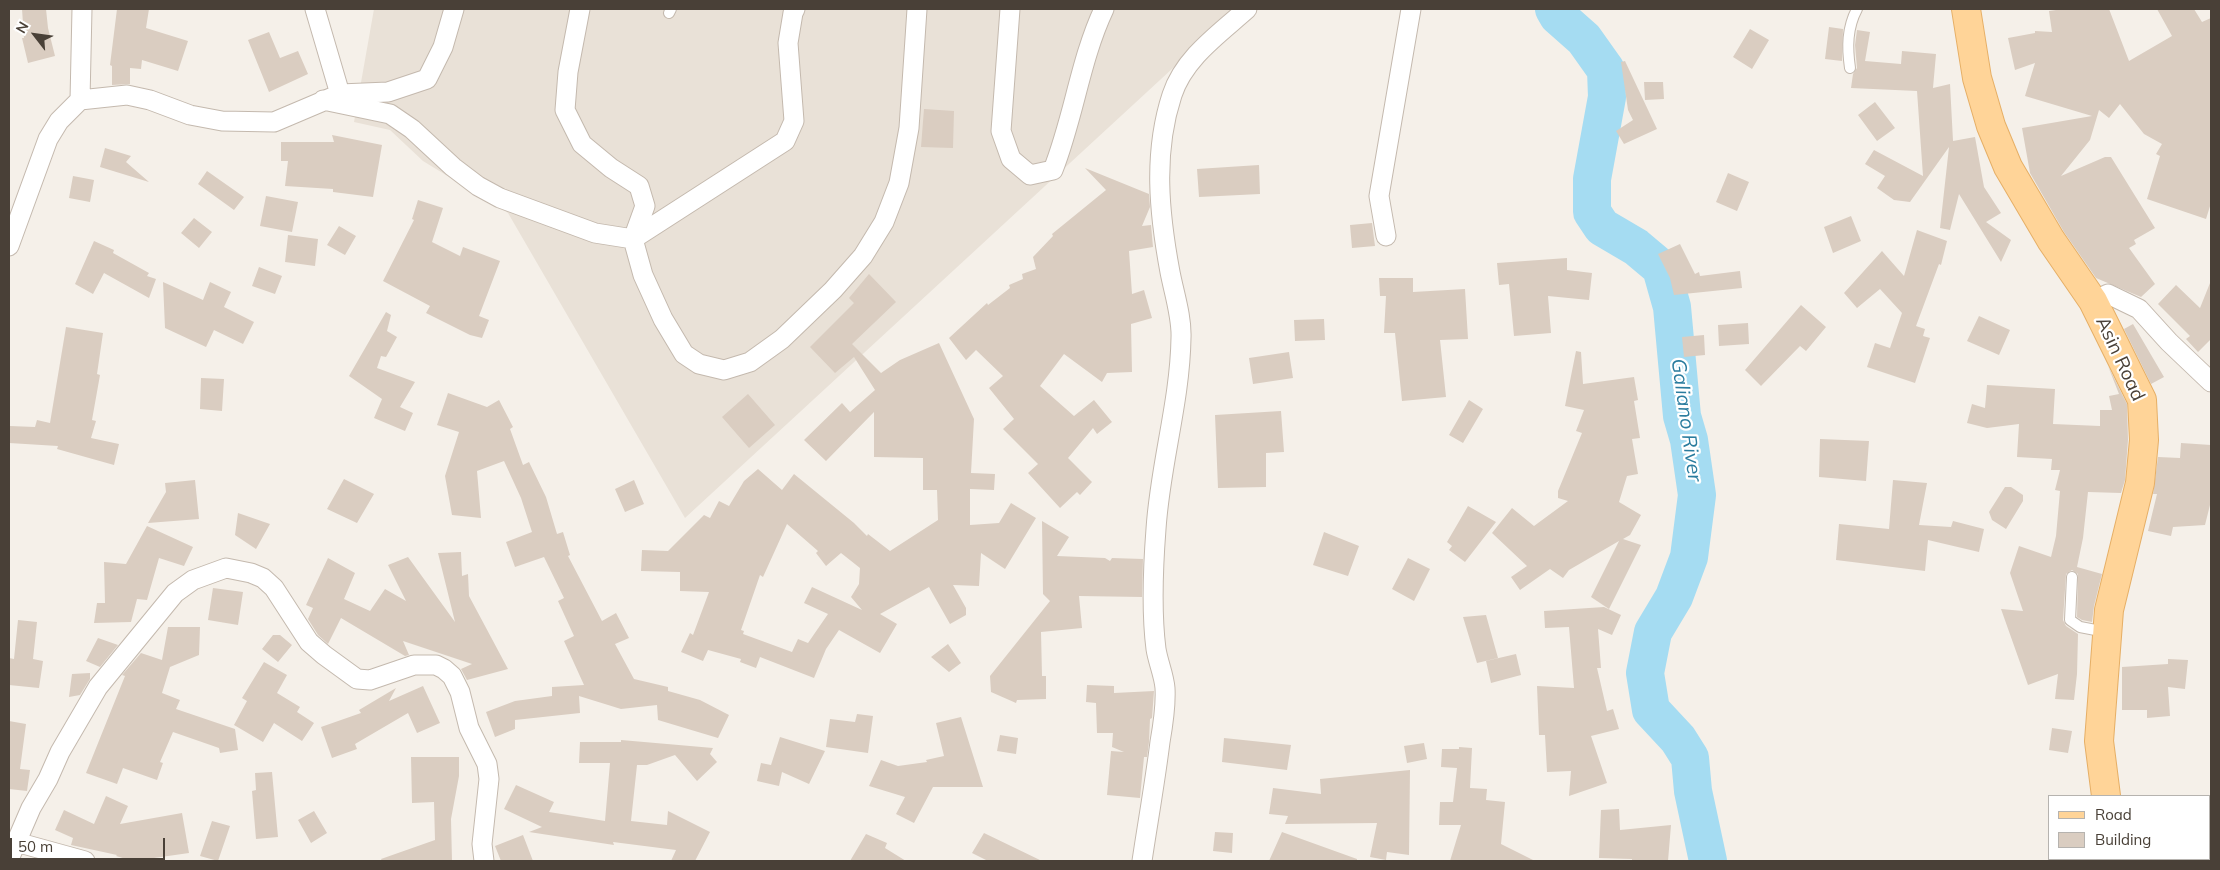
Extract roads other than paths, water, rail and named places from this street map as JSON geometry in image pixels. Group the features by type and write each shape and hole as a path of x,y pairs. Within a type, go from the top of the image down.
{"main road":[{"name":"Asin Road","path":"1964,10 1977,78 1991,126 2008,167 2051,240 2092,301 2142,400 2144,440 2140,483 2108,610 2099,741 2106,795"}],"street":[{"path":"80,100 82,9"},
{"path":"315,9 332,97"},
{"path":"9,246 48,139 59,121 80,100 127,95 150,100 190,115 222,122 274,122 332,97 388,92 427,78 443,47 454,9"},
{"path":"580,9 568,72 565,110 582,144 611,168 639,186 645,206 633,239 643,275 663,319 684,354 699,364 724,370 750,362 782,339 833,290 863,256 884,222 899,183 909,128 917,9"},
{"path":"332,97 390,114 412,129 453,167 478,186 500,198 595,233 633,239 785,141 794,121 788,43 795,9"},
{"path":"1010,9 1001,131 1011,159 1030,175 1053,170 1066,139 1088,49 1104,9"},
{"path":"1142,861 1160,748 1165,688 1156,650 1154,622 1156,528 1161,479 1176,392 1182,336 1160,204 1159,170 1164,129 1172,95 1187,64 1247,9"},
{"path":"1386,236 1379,196 1410,9"},
{"path":"2092,301 2108,294 2139,309 2169,342 2211,382"},
{"path":"9,860 31,808 48,780 60,752 98,687 175,593 193,580 226,568 251,573 263,578 274,588 309,642 357,679 370,680 414,665 436,665 452,676 460,692 469,728 487,764 489,779 482,844 484,861"},
{"path":"16,842 85,861"}],"lane":[{"path":"1850,68 1847,47 1857,9"},
{"path":"2072,577 2070,620 2080,627 2107,632"}],"waterway":[{"name":"Galiano River","path":"1554,9 1558,16 1584,39 1606,70 1607,97 1592,179 1592,212 1602,227 1636,247 1661,268 1672,307 1682,416 1689,440 1697,495 1689,557 1674,597 1653,632 1645,673 1651,710 1678,739 1690,758 1693,791 1708,861"}]}
